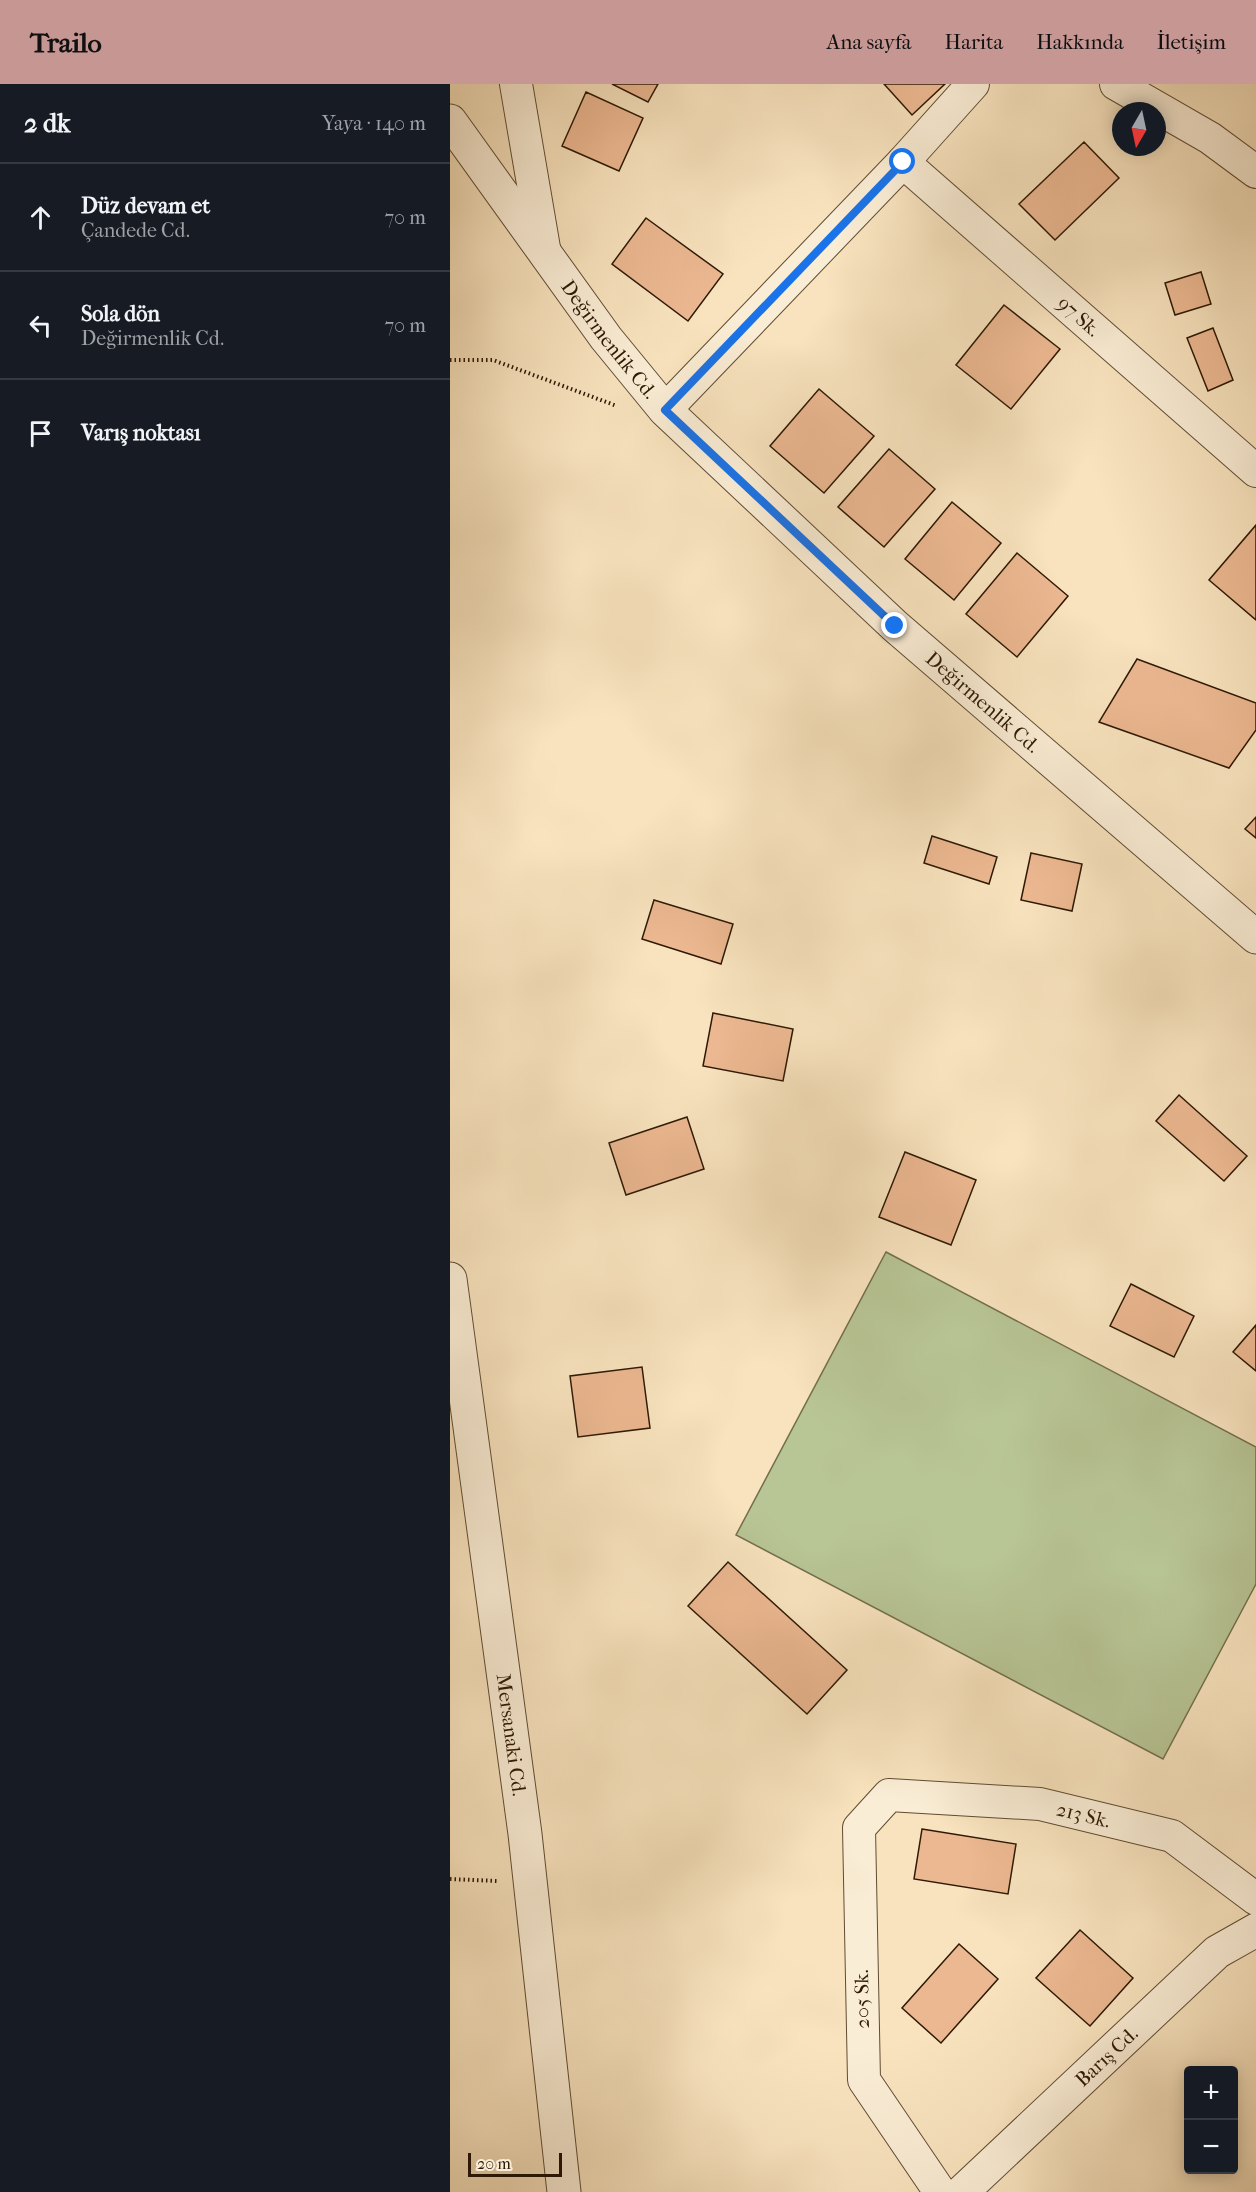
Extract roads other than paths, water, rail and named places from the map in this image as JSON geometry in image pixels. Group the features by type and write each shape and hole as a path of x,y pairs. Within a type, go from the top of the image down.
{"street":[{"path":"516,84 544,248"},
{"path":"665,410 903,162 974,84"},
{"path":"1116,84 1210,138 1256,172"},
{"name":"Değirmenlik Cd.","path":"450,121 544,248 606,338 665,410 895,626 1256,937"},
{"name":"97 Sk.","path":"903,162 1256,471"},
{"name":"Mersanaki Cd.","path":"450,1279 531,1883 564,2192"},
{"name":"213 Sk.","path":"889,1795 1040,1804 1172,1836 1256,1899"},
{"name":"205 Sk.","path":"889,1795 859,1828 864,2080 940,2192"},
{"name":"Barış Cd.","path":"962,2192 1217,1952 1256,1930"}]}
